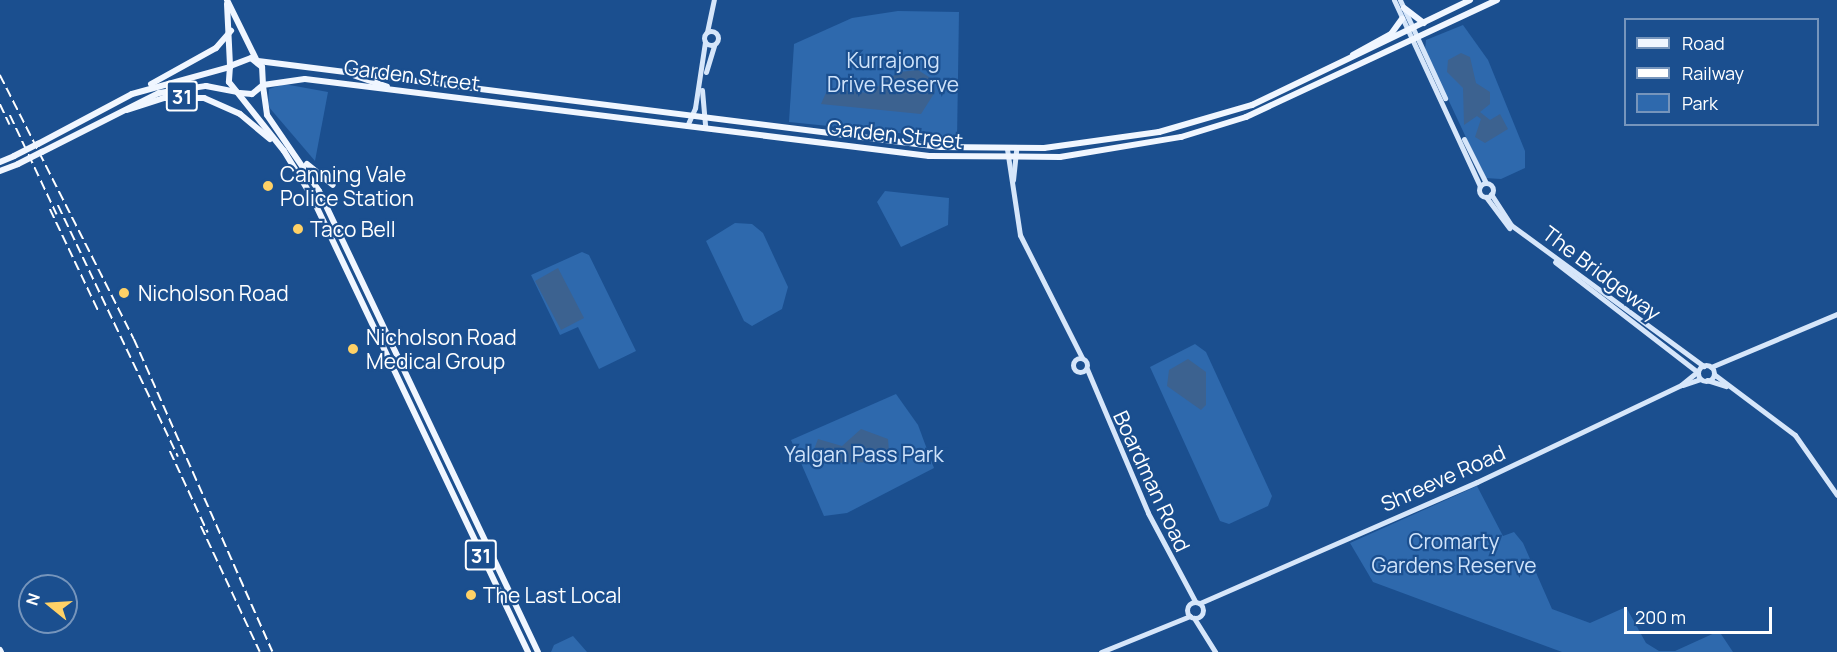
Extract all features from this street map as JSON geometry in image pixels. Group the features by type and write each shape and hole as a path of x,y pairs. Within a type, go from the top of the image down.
{"main road":[{"path":"227,0 231,31 230,67"},
{"path":"227,0 257,60"},
{"name":"Garden Street","path":"257,60 350,74 941,147 1016,149 1101,142 1187,125 1252,105 1470,0"},
{"name":"Garden Street","path":"263,86 294,78 915,154 1016,159 1096,152 1214,128 1277,105 1497,0"},
{"path":"1404,8 1424,23"},
{"path":"1352,58 1391,34 1402,19"},
{"path":"132,94 202,57 231,31"},
{"name":"31","path":"0,162 132,94 230,67 245,57 257,60 267,115 287,141 319,191 537,652"},
{"name":"31","path":"230,67 229,82 282,148 311,195 528,652"},
{"path":"350,74 392,90"},
{"name":"31","path":"0,171 42,153 123,110 181,88 220,87 239,93 263,86"},
{"name":"31","path":"123,110 165,98 204,98 240,114 282,148"},
{"path":"581,102 614,111 616,117"},
{"path":"287,141 322,181 333,185"}],"street":[{"path":"687,126 693,116 714,0"},
{"path":"1394,0 1402,19 1410,30"},
{"path":"1400,0 1410,30"},
{"name":"The Bridgeway","path":"1410,30 1486,183 1488,195 1507,226 1696,372"},
{"path":"705,128 701,117 714,45 718,38 710,31"},
{"name":"The Bridgeway","path":"1415,40 1480,186 1511,225 1704,366"},
{"path":"705,42 714,45"},
{"name":"Boardman Road","path":"1007,149 1018,230 1069,342 1078,372 1089,384 1186,591 1189,612 1203,627 1215,652"},
{"name":"Boardman Road","path":"1012,182 1016,149"},
{"path":"1480,186 1486,183"},
{"path":"1704,366 1711,367 1729,363 1837,314"},
{"name":"Boardman Road","path":"1069,342 1082,358 1087,369 1089,384"},
{"path":"1074,363 1082,358"},
{"path":"1707,380 1729,363"},
{"name":"Shreeve Road","path":"1681,385 1704,366"},
{"path":"1711,367 1727,387 1792,432 1837,495"},
{"path":"1078,372 1087,369"},
{"path":"1696,372 1700,379"},
{"name":"Shreeve Road","path":"1203,611 1217,600 1681,385 1700,379 1727,387"},
{"name":"Boardman Road","path":"1186,591 1198,602 1203,611 1203,627"},
{"name":"Shreeve Road","path":"1198,602 1217,600"},
{"path":"1101,652 1177,619 1189,612 1198,602"},
{"path":"1189,612 1203,611"}],"green space":[{"name":"Kurrajong Drive Reserve","path":"898,11 959,12 957,139 789,122 794,44 852,18"},
{"path":"1463,25 1488,60 1525,151 1525,168 1501,179 1485,178 1425,50 1426,40"},
{"path":"284,84 328,92 315,161 268,106 269,89"},
{"path":"885,191 949,198 948,225 901,247 877,202"},
{"path":"735,223 752,224 763,233 788,287 782,309 752,326 744,321 706,241"},
{"path":"582,252 589,255 636,351 599,369 578,327 560,335 531,275"},
{"path":"1195,344 1206,352 1272,496 1268,506 1229,524 1220,521 1150,367"},
{"name":"Yalgan Pass Park","path":"896,394 918,425 934,468 847,513 824,516 791,440"},
{"name":"Cromarty Gardens Reserve","path":"1477,486 1503,536 1514,532 1523,543 1552,609 1590,623 1626,607 1646,643 1659,651 1675,651 1719,631 1733,652 1562,652 1373,582 1350,543"},
{"path":"573,636 587,652 551,652 554,645"}],"shaded area":[{"path":"1461,53 1470,57 1476,83 1490,92 1490,104 1480,112 1490,120 1500,114 1508,129 1485,143 1475,137 1481,119 1477,116 1464,125 1463,88 1447,72 1448,60"},
{"path":"918,70 932,79 935,92 921,114 821,104 828,88 868,93 899,72"},
{"path":"558,268 584,318 561,330 535,281"},
{"path":"1188,359 1206,372 1206,405 1201,410 1167,386 1169,370"},
{"path":"861,429 888,439 889,452 881,462 827,463 813,452 818,439 842,446"}],"railway":[{"path":"0,75 134,339 273,652"},
{"path":"0,104 10,125"},
{"path":"10,115 57,215"},
{"path":"58,205 178,457"},
{"path":"50,209 99,312"},
{"path":"170,451 208,533"},
{"path":"201,526 260,652"}],"place":[{"name":"Canning Vale Police Station","path":"268,186"},
{"name":"Taco Bell","path":"298,229"},
{"name":"Nicholson Road","path":"124,293"},
{"name":"Nicholson Road Medical Group","path":"353,349"},
{"name":"The Last Local","path":"471,595"}]}
